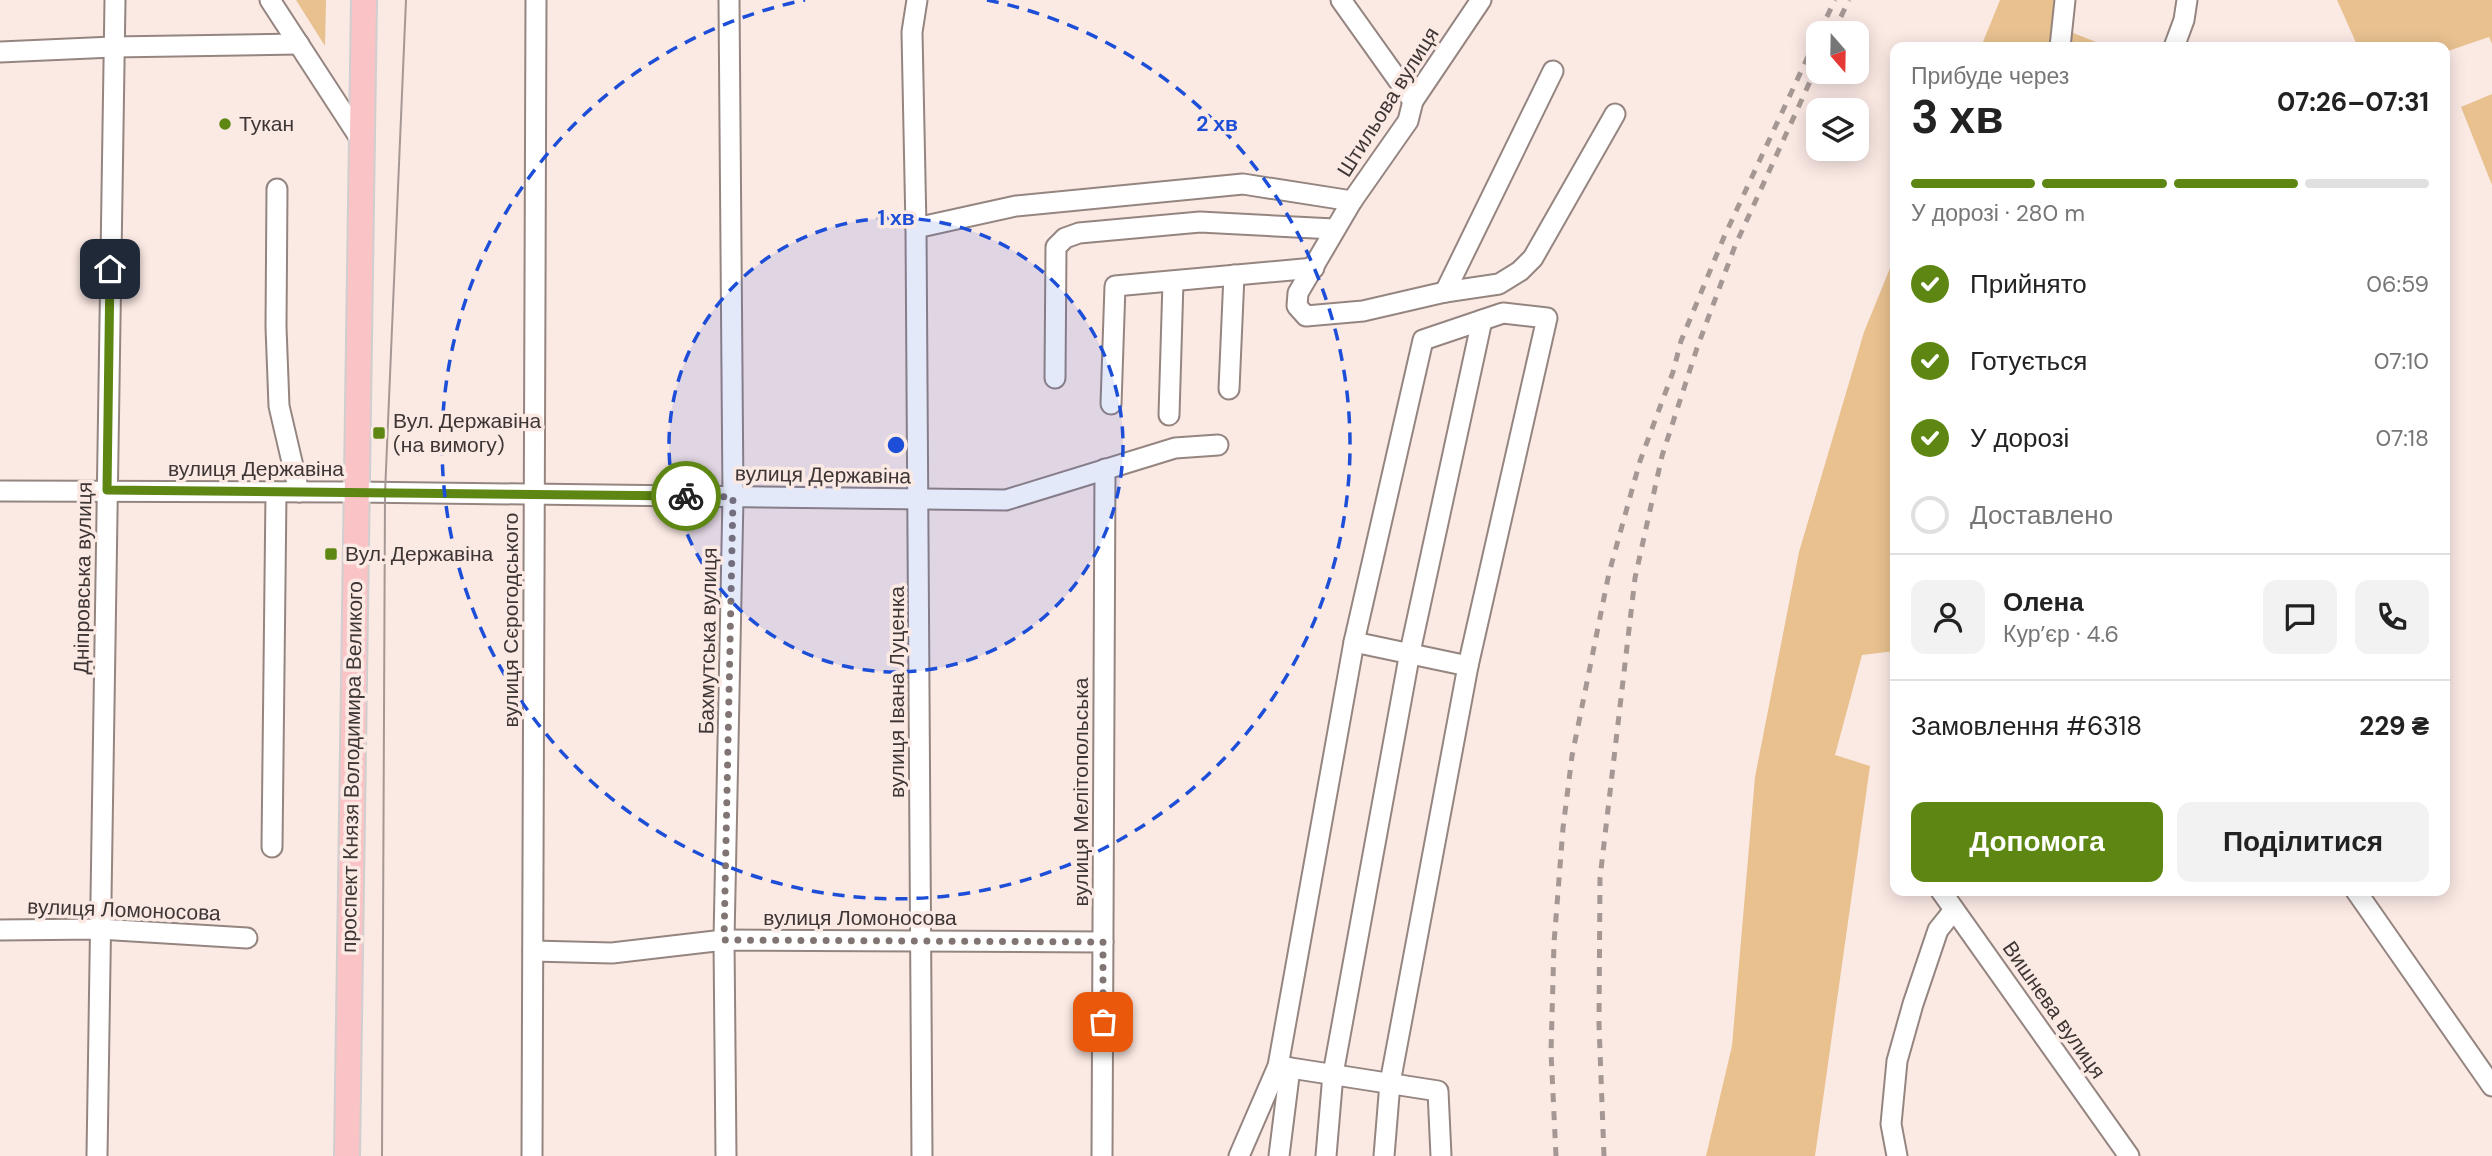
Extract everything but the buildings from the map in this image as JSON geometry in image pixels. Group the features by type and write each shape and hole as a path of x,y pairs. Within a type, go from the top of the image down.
{"main road":[{"name":"проспект Князя Володимира Великого","path":"347,1156 356,492 364,144 364,0"}],"street":[{"name":"Дніпровська вулиця","path":"97,1156 115,0"},
{"path":"270,0 364,144"},
{"name":"вулиця Сєрогодського","path":"532,1156 536,0"},
{"name":"Бахмутська вулиця","path":"726,1156 724,940 733,497 729,0"},
{"name":"вулиця Івана Луценка","path":"917,0 912,32 916,228 922,1156"},
{"path":"1341,0 1413,101"},
{"name":"Штильова вулиця","path":"1445,292 1363,311 1306,316 1297,306 1298,293 1334,229 1408,121 1413,101 1480,0"},
{"path":"2061,42 2065,0"},
{"path":"2176,42 2184,20 2187,0"},
{"path":"0,52 299,44"},
{"path":"1445,292 1553,71"},
{"path":"1445,292 1499,284 1520,271 1533,258 1615,114"},
{"path":"916,228 1016,206 1243,184 1352,201"},
{"path":"277,189 276,327 279,406 299,492"},
{"path":"1055,378 1056,247 1065,237 1079,233 1200,222 1334,229"},
{"path":"1111,404 1115,286 1314,268"},
{"path":"1229,389 1234,275"},
{"path":"1169,415 1173,282"},
{"path":"1279,1156 1284,1067 1354,642 1423,340 1503,313 1547,318 1468,666 1390,1083 1384,1156"},
{"path":"1326,1156 1333,1074 1410,652 1482,320"},
{"name":"вулиця Державіна","path":"0,491 356,492 1006,500 1175,448 1219,444"},
{"name":"вулиця Мелітопольська","path":"1102,1156 1105,469"},
{"path":"272,847 276,492"},
{"path":"1354,642 1468,666"},
{"name":"Вишнева вулиця","path":"1944,896 2129,1156"},
{"path":"2361,896 2491,1082"},
{"path":"1897,1156 1891,1124 1897,1061 1938,930 1954,910"},
{"name":"вулиця Ломоносова","path":"0,930 99,929 247,938"},
{"name":"вулиця Ломоносова","path":"533,951 612,953 724,940 1103,942"},
{"path":"1284,1067 1438,1091 1441,1156"},
{"path":"1239,1156 1284,1067"}],"shaded area":[{"path":"296,0 326,0 325,46"},
{"path":"2000,0 2054,0 2053,42 1983,42"},
{"path":"2337,0 2492,0 2492,44 2489,37 2450,50 2450,42 2356,42"},
{"path":"2068,31 2096,42 2067,42"},
{"path":"2492,94 2492,185 2461,107"},
{"path":"1890,268 1890,652 1862,655 1835,755 1870,766 1815,1156 1706,1156 1732,1046 1755,777 1799,552 1864,332"}],"tram line":[{"path":"382,1156 385,493 406,0"}],"railway":[{"path":"1825,21 1835,0"},
{"path":"1839,21 1849,0"},
{"path":"1556,1156 1551,1052 1554,943 1563,828 1572,756 1609,573 1640,461 1673,372 1681,341 1724,237 1806,61"},
{"path":"1604,1156 1599,1024 1600,878 1635,578 1662,456 1697,348 1735,246 1809,84"}],"way so far":[{"path":"686,496 733,497 724,940 1103,942 1103,1022"}],"place":[{"name":"Тукан","path":"225,124"},
{"name":"Вул. Державіна (на вимогу)","path":"379,433"},
{"name":"Вул. Державіна","path":"331,554"}],"route":[{"path":"110,269 107,490 686,496"}]}
